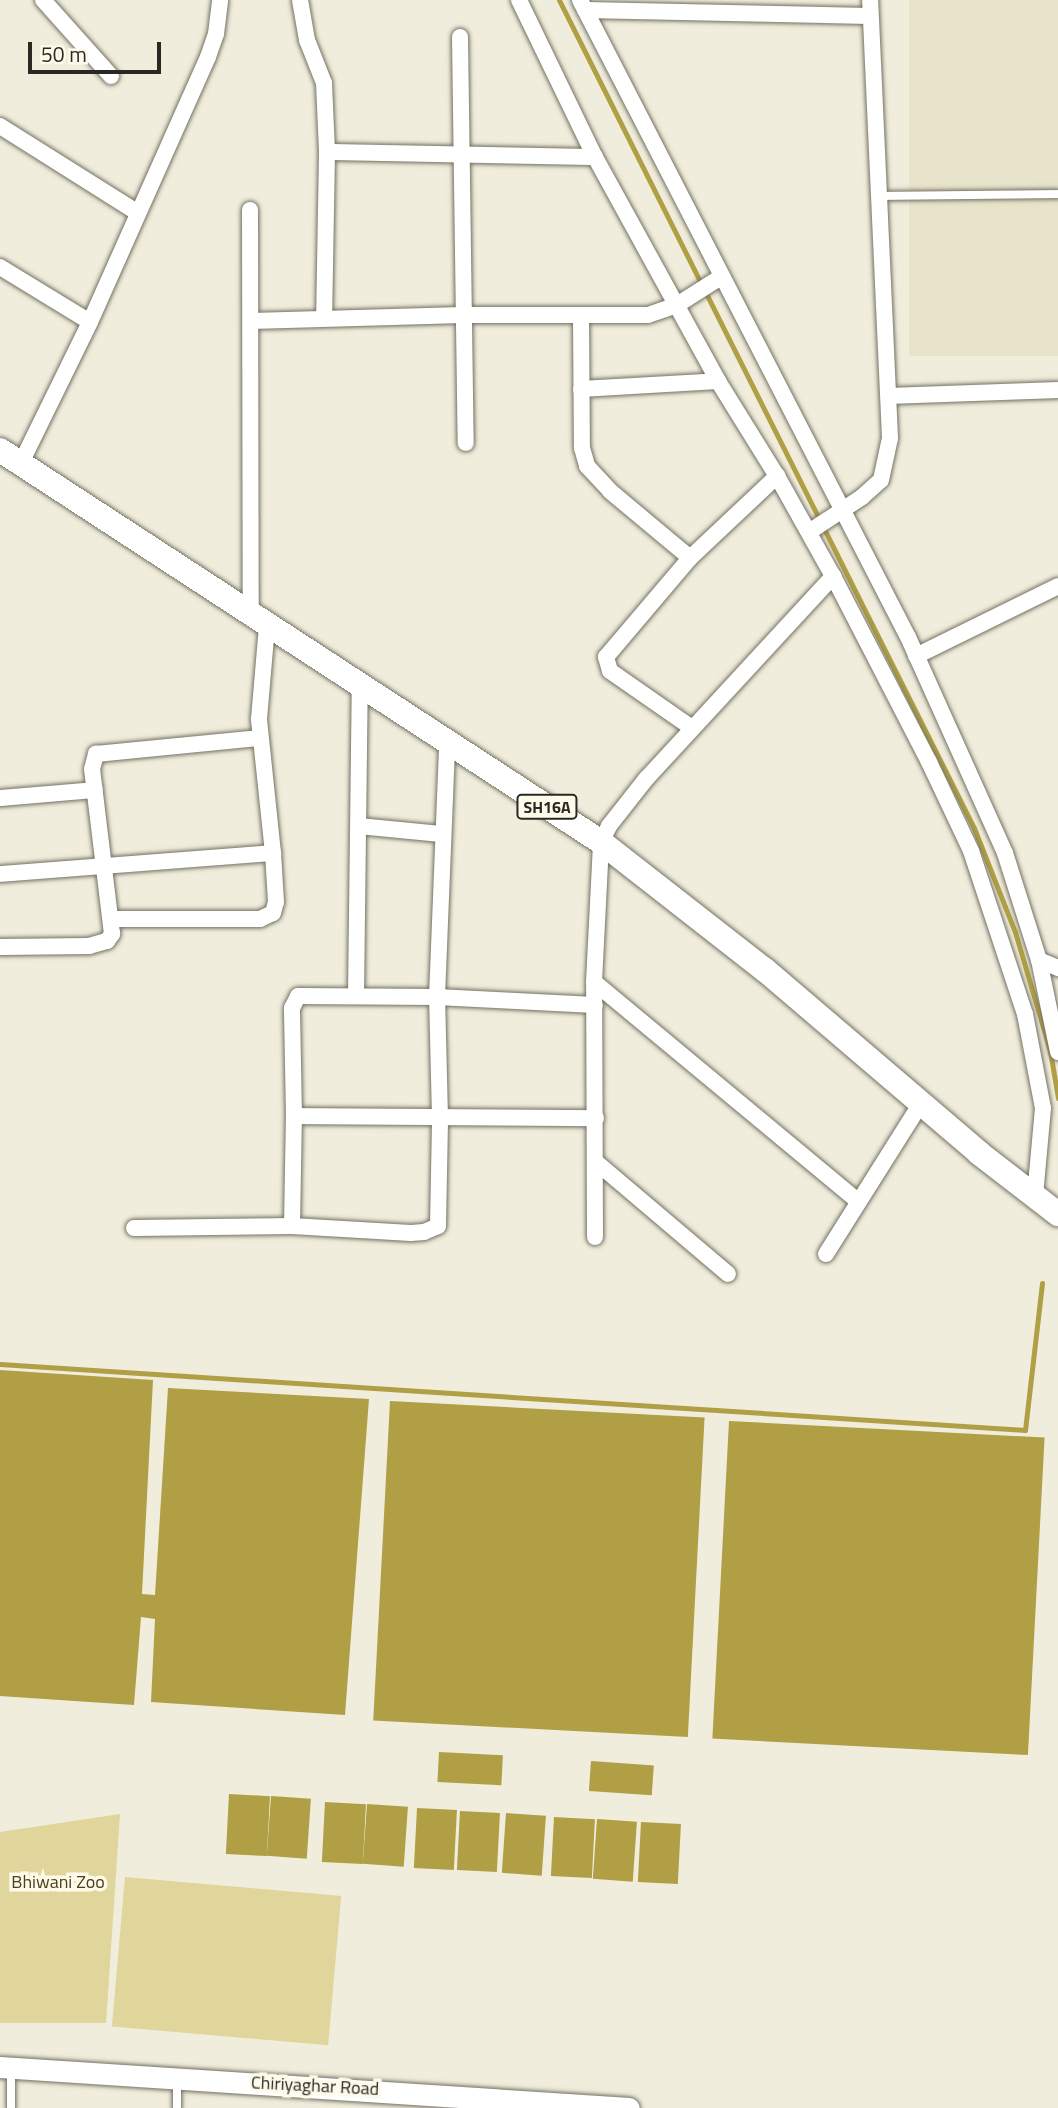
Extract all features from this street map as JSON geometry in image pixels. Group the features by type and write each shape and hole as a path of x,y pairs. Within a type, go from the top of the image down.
{"main road":[{"name":"SH16A","path":"10,456 601,842 765,970 921,1103 1058,1214"}],"street":[{"path":"43,0 111,76"},
{"path":"10,456 90,322 214,44 220,0"},
{"path":"300,0 307,40 324,83 327,152 324,318"},
{"path":"519,0 594,157 718,381 778,475 818,526 833,576 923,750 971,851 1025,1014 1043,1108 1035,1196"},
{"path":"818,526 842,510 871,490 881,480 890,438 870,8 583,5 710,283 842,510 916,656 1005,853 1038,960 1058,1052"},
{"path":"460,37 466,443"},
{"path":"0,126 138,213"},
{"path":"327,152 594,157"},
{"path":"112,919 267,918 273,914 276,902 260,738 250,210"},
{"path":"0,267 90,322"},
{"path":"251,321 463,315 648,314 677,305 710,283"},
{"path":"581,316 582,448 590,472 690,558"},
{"path":"581,389 718,381"},
{"path":"889,396 1058,390"},
{"path":"692,728 610,671 605,660 690,558 778,475"},
{"path":"595,1237 594,982 601,842 624,806 692,728 833,576"},
{"path":"916,656 1058,586"},
{"path":"356,995 360,685"},
{"path":"0,947 100,943 112,934 92,762 100,752 260,738"},
{"path":"134,1228 292,1226 411,1233 435,1229 439,1222 437,998 441,834 447,743"},
{"path":"0,798 95,790"},
{"path":"359,826 441,834"},
{"path":"0,874 273,853"},
{"path":"1038,960 1058,968"},
{"path":"594,982 858,1201"},
{"path":"292,1226 292,1004 298,996 356,995 595,1005"},
{"path":"826,1254 921,1103"},
{"path":"294,1116 596,1118"},
{"path":"596,1162 728,1274"},
{"name":"Chiriyaghar Road","path":"5,2067 629,2108"}],"lane":[{"path":"879,196 1058,194"},
{"path":"5,2067 11,2108"},
{"path":"177,2077 177,2108"}],"shaded area":[{"path":"909,0 1058,0 1058,356 909,356"},
{"path":"0,1370 153,1380 142,1594 155,1595 168,1388 369,1399 345,1715 151,1702 155,1619 141,1617 134,1705 0,1696"},
{"path":"390,1401 705,1417 688,1737 373,1721"},
{"path":"729,1421 1045,1438 1028,1755 712,1739"},
{"path":"439,1752 503,1755 501,1785 437,1782"},
{"path":"591,1761 654,1765 652,1795 589,1791"},
{"path":"229,1794 270,1796 267,1856 226,1854"},
{"path":"271,1796 311,1799 307,1859 267,1856"},
{"path":"325,1802 366,1804 363,1864 322,1862"},
{"path":"367,1804 408,1807 404,1867 363,1864"},
{"path":"417,1808 457,1810 454,1870 414,1868"},
{"path":"460,1811 500,1813 497,1872 457,1870"},
{"path":"506,1813 546,1816 542,1876 502,1873"},
{"path":"554,1817 595,1819 592,1878 551,1876"},
{"path":"597,1819 637,1822 633,1882 593,1879"},
{"path":"641,1822 681,1824 678,1884 638,1882"}],"green space":[{"name":"Bhiwani Zoo","path":"120,1814 106,2023 0,2023 0,1832"},
{"path":"125,1877 341,1896 328,2045 112,2026"}],"waterway":[{"path":"559,0 974,828 1015,932 1050,1051 1058,1098"},
{"path":"0,1364 1025,1430 1042,1283"}]}
